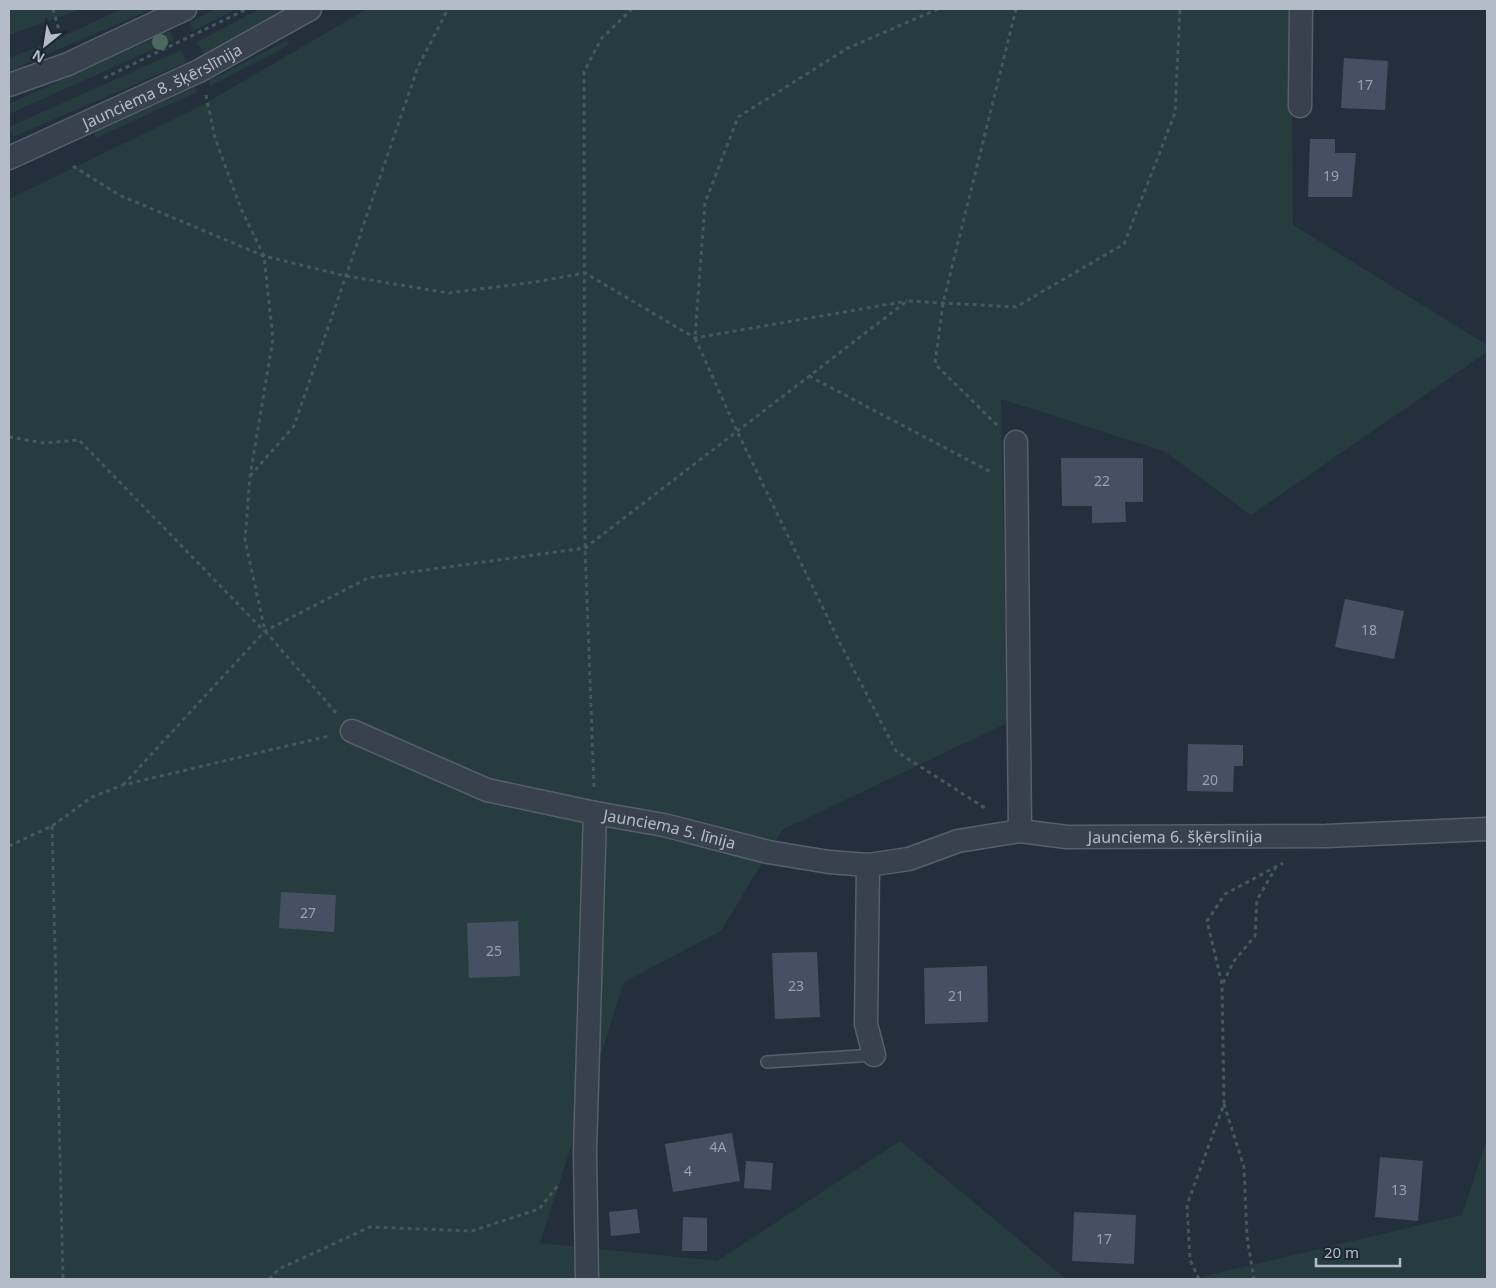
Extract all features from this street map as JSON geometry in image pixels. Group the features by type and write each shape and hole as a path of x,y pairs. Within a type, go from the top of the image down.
{"street":[{"path":"9,85 68,64 185,9"},
{"name":"Jaunciema 8. šķērslīnija","path":"9,158 199,71 310,9"},
{"path":"1300,106 1301,9"},
{"path":"1016,442 1020,831"},
{"path":"352,731 486,790 595,813"},
{"name":"Jaunciema 5. līnija","path":"587,1279 585,1152 595,813 664,825 768,852 829,862 868,865"},
{"name":"Jaunciema 6. šķērslīnija","path":"868,865 909,859 958,841 1020,831 1067,837 1326,836 1487,829"},
{"path":"868,865 866,1024 874,1055"}],"lane":[{"path":"767,1062 874,1055"}],"path":[{"path":"54,9 59,30"},
{"path":"250,476 294,426 418,67 448,9"},
{"path":"595,813 585,548 584,72 600,39 632,9"},
{"path":"938,9 848,48 738,117 705,203 695,338 737,431 838,640 896,751 1020,831"},
{"path":"1016,9 943,303 935,364 1016,442"},
{"path":"73,166 119,195 264,256 346,276 449,293 535,282 585,273 695,338 908,301 1016,307 1124,244 1175,113 1180,9"},
{"path":"184,33 187,40"},
{"path":"206,93 214,138 241,209 264,256 273,339 250,476 245,540 265,631"},
{"path":"123,785 265,631 368,578 585,548 908,301"},
{"path":"809,376 1016,486"},
{"path":"9,437 44,443 79,440 265,631 352,731 123,785 92,797 52,826 9,846"},
{"path":"52,826 63,1279"},
{"path":"1254,1279 1247,1236 1244,1167 1224,1104 1222,984 1207,921 1225,894 1284,862"},
{"path":"1222,984 1234,961 1255,936 1257,900 1276,867"},
{"path":"1199,1279 1190,1260 1187,1205 1224,1104"},
{"path":"269,1279 279,1269 370,1227 472,1231 539,1209 585,1152"}],"green space":[{"path":"9,9 82,9 9,35"},
{"path":"122,9 152,9 9,71 9,58 55,40"},
{"path":"215,9 236,9 193,31 190,22"},
{"path":"260,9 286,9 204,53 197,42"},
{"path":"367,9 1291,9 1293,225 1487,345 1487,352 1251,515 1164,451 1001,399 1007,723 782,830 721,931 624,982 540,1243 717,1261 900,1141 1066,1279 9,1279 9,199 197,108"},
{"path":"170,31 174,40 9,114 9,104"},
{"path":"287,40 289,45 210,86 209,81"},
{"path":"181,50 187,62 13,137 9,127"},
{"path":"195,87 197,92 96,138 94,133"},
{"path":"1486,1142 1487,1279 1193,1279 1462,1215"}],"building":[{"path":"1344,58 1388,61 1385,110 1341,108"},
{"path":"1310,139 1335,139 1335,153 1356,153 1352,197 1308,197"},
{"path":"1061,458 1143,458 1143,502 1125,502 1126,522 1092,523 1092,506 1062,506"},
{"path":"1345,599 1404,611 1394,659 1335,647"},
{"path":"1188,744 1243,745 1243,766 1234,766 1233,792 1187,791"},
{"path":"281,892 336,895 334,932 279,928"},
{"path":"518,921 520,976 469,978 467,923"},
{"path":"817,952 820,1017 775,1019 772,953"},
{"path":"987,966 988,1022 925,1024 924,968"},
{"path":"732,1133 740,1181 673,1192 665,1144"},
{"path":"1380,1157 1423,1161 1418,1221 1375,1217"},
{"path":"746,1161 773,1163 771,1190 744,1188"},
{"path":"637,1209 640,1233 611,1236 609,1212"},
{"path":"1074,1212 1136,1215 1134,1264 1072,1261"},
{"path":"683,1217 707,1218 707,1251 682,1251"}]}
